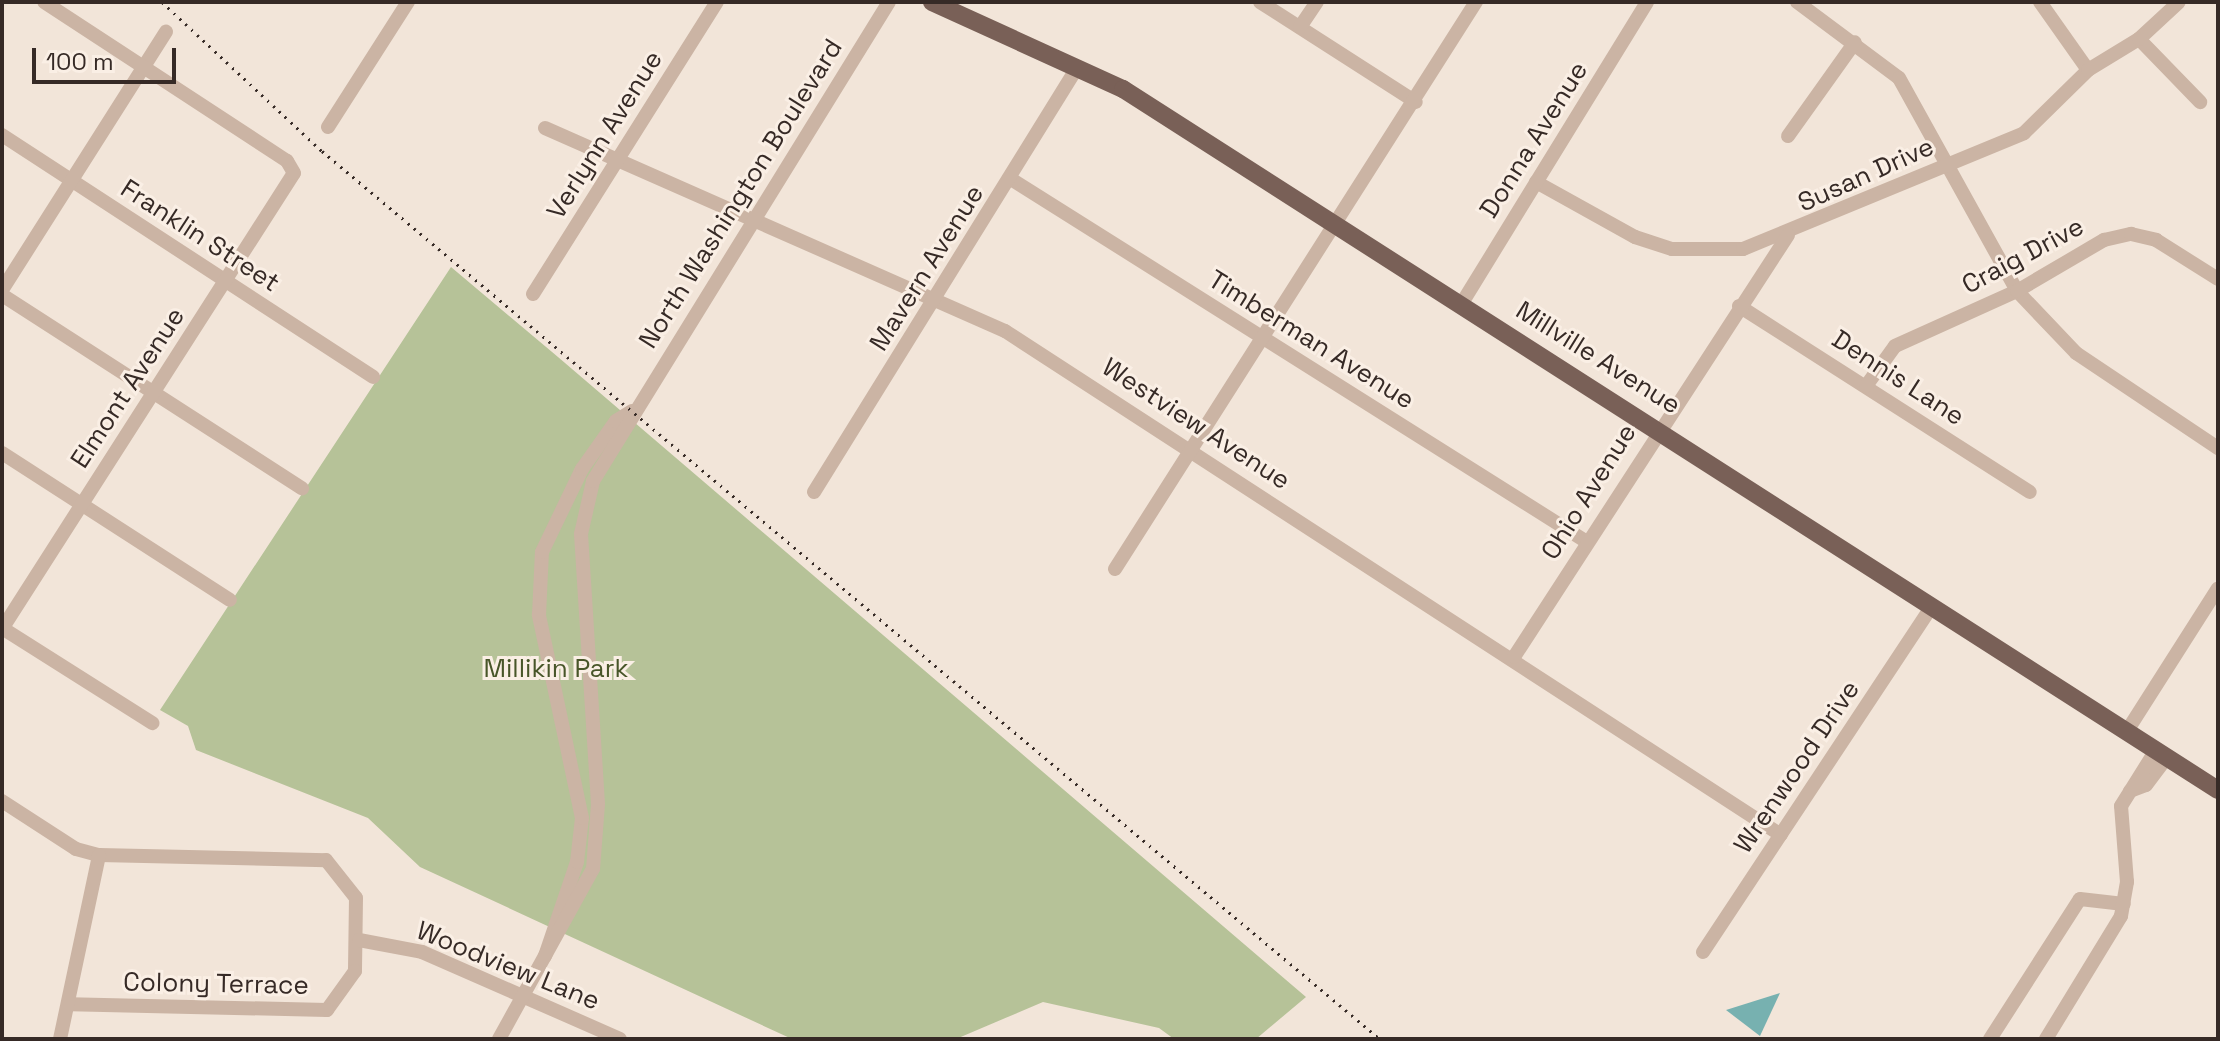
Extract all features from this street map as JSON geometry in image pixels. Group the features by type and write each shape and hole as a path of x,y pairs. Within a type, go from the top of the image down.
{"main road":[{"name":"Millville Avenue","path":"932,2 1077,67 1338,224 1659,427 1931,608 2218,790"}],"street":[{"path":"44,2 144,68"},
{"path":"328,127 408,2"},
{"name":"Verlynn Avenue","path":"533,294 717,2"},
{"name":"North Washington Boulevard","path":"499,1039 527,998 593,869 598,804 581,534 593,481 632,411 757,219 889,2"},
{"path":"1260,2 1416,102"},
{"path":"1300,27 1317,2"},
{"path":"1115,569 1266,340 1476,2"},
{"name":"Donna Avenue","path":"1462,303 1647,2"},
{"path":"1797,2 1855,42 1899,78 2017,291 2076,353 2218,448"},
{"path":"2040,2 2088,70"},
{"name":"Susan Drive","path":"1536,182 1591,217 1672,249 1743,249 1788,235 1944,164 2024,133 2088,70 2139,39 2179,2"},
{"path":"166,32 2,293 302,488"},
{"path":"2139,39 2200,102"},
{"path":"1788,136 1855,42"},
{"name":"Mavern Avenue","path":"814,492 1011,179 1077,67"},
{"name":"Elmont Avenue","path":"2,628 294,173 287,161 144,68"},
{"name":"Westview Avenue","path":"545,128 937,297 1005,331 1514,657 1781,835"},
{"name":"Franklin Street","path":"2,135 373,377"},
{"name":"Timberman Avenue","path":"1011,179 1587,542"},
{"name":"Craig Drive","path":"1866,386 1895,346 2017,291 2104,240 2131,234 2156,240 2218,279"},
{"name":"Ohio Avenue","path":"1514,657 1659,427 1788,235"},
{"name":"Dennis Lane","path":"1739,306 2030,492"},
{"name":"North Washington Boulevard","path":"544,960 577,862 582,818 539,615 542,552 582,469 632,411"},
{"path":"2,453 230,600"},
{"path":"2127,731 2218,588"},
{"name":"Wrenwood Drive","path":"1703,952 1931,608"},
{"path":"2,628 152,723"},
{"path":"2046,1039 2124,904 2119,819 2129,791 2146,785 2162,754"},
{"path":"2,801 76,849 99,855 326,860 350,882 359,940"},
{"path":"60,1039 71,1004 99,855"},
{"path":"1990,1039 2080,899 2124,904"},
{"name":"Woodview Lane","path":"359,940 422,952 620,1039"},
{"name":"Colony Terrace","path":"71,1004 327,1010 348,990 359,940"}],"green space":[{"name":"Millikin Park","path":"451,267 1306,997 1256,1039 1174,1039 1159,1028 1043,1002 956,1039 792,1039 420,867 368,818 196,750 188,726 160,710"}],"water":[{"path":"1780,993 1760,1036 1726,1010"}],"railway":[{"path":"162,2 322,151 1380,1039"}]}
